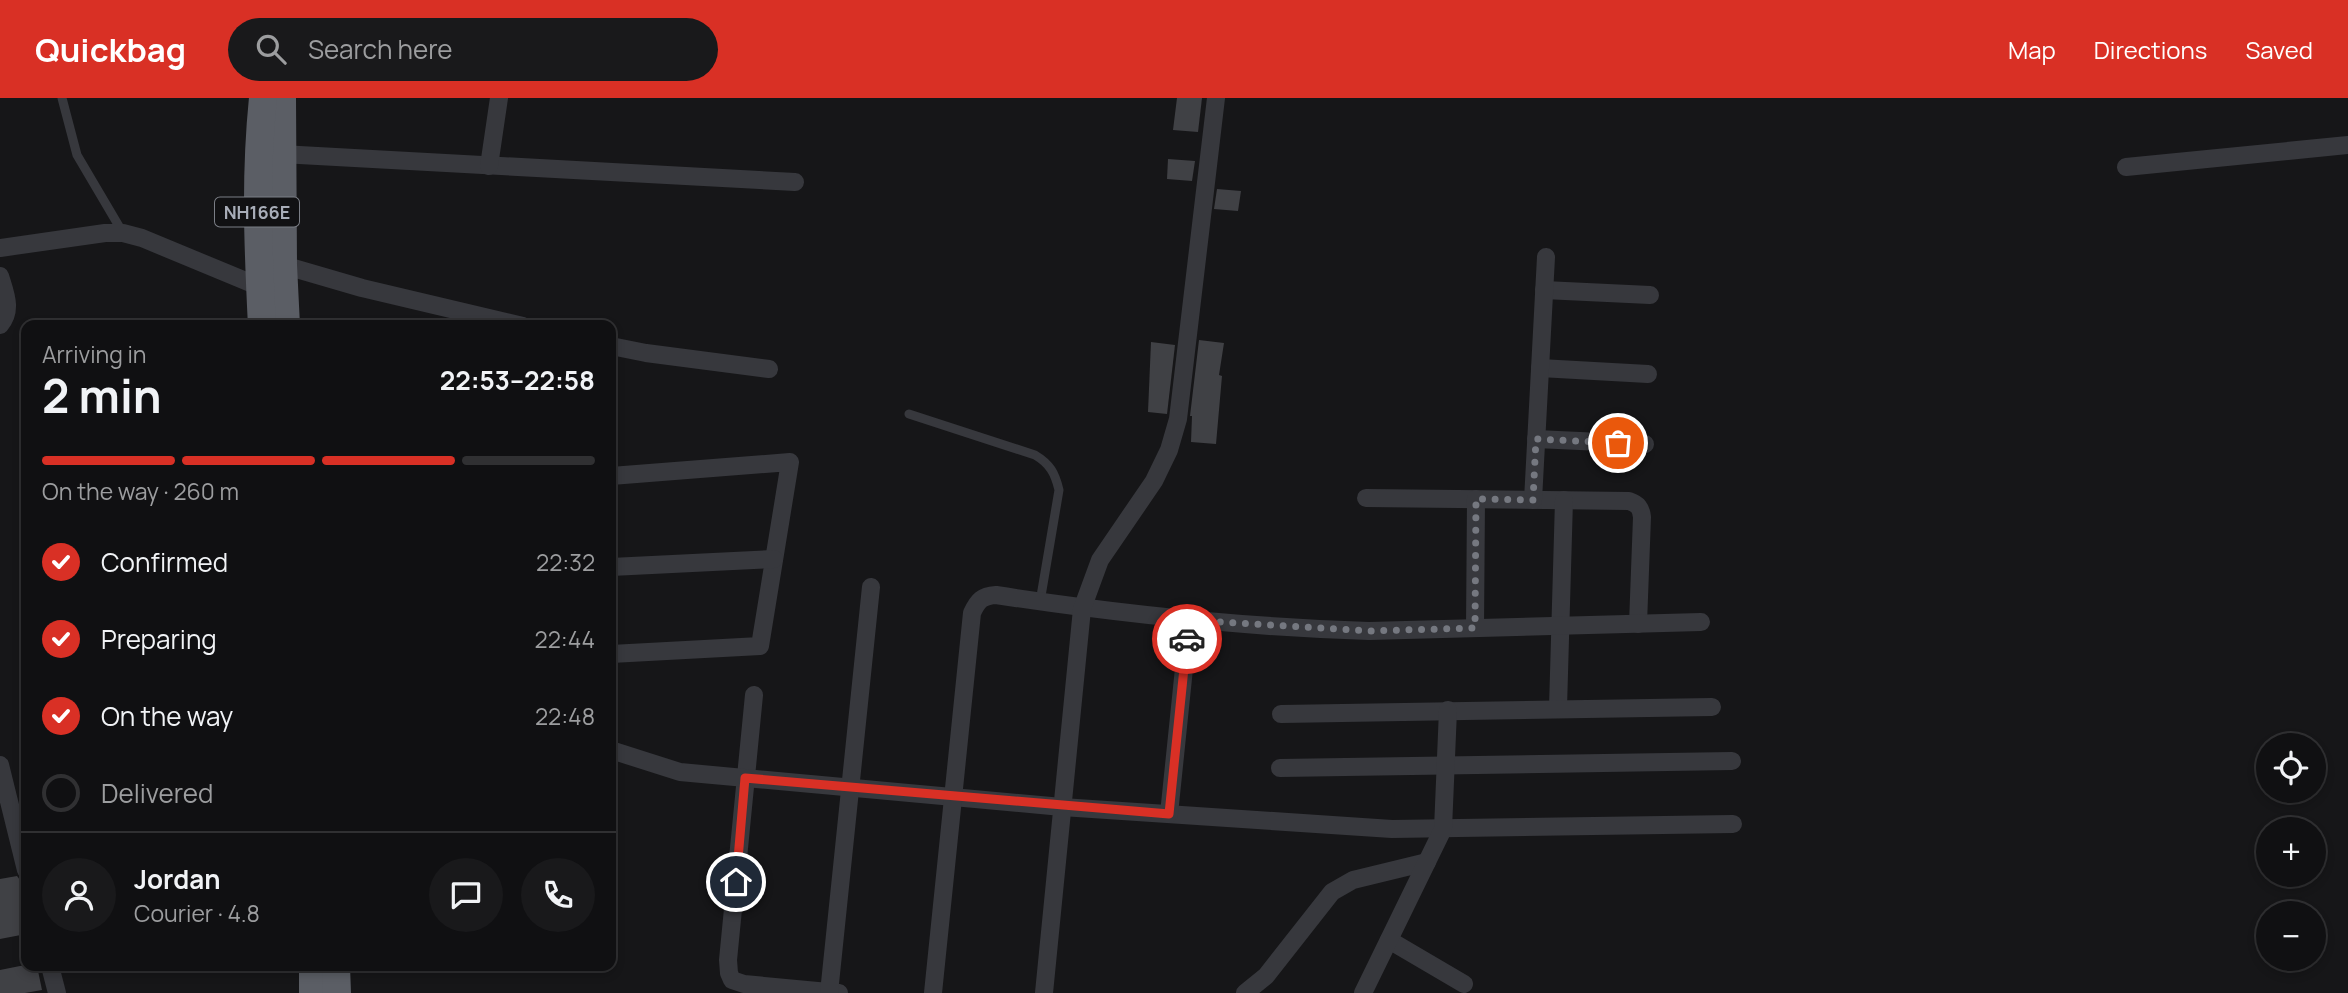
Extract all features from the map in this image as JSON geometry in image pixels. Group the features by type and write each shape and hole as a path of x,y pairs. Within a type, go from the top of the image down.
{"highway":[{"name":"NH166E","path":"262,320 257,243 258,153 263,98"},
{"name":"NH166E","path":"282,98 286,320"},
{"path":"313,971 313,993"},
{"path":"336,971 337,993"}],"street":[{"path":"489,166 499,98"},
{"path":"1044,993 1082,609 1100,560 1154,481 1169,450 1178,419 1216,98"},
{"path":"2126,167 2348,145"},
{"path":"281,154 795,182"},
{"path":"0,248 105,233 123,233 142,238 260,287"},
{"path":"1533,500 1546,257"},
{"path":"283,265 362,288 498,320"},
{"path":"0,276 8,303 6,317 0,325"},
{"path":"1544,290 1650,295"},
{"path":"616,347 769,369"},
{"path":"1540,368 1648,374"},
{"path":"1536,439 1645,444"},
{"path":"616,476 790,462 760,646 616,654"},
{"path":"1366,498 1636,503 1641,509 1639,624"},
{"path":"1475,628 1476,499"},
{"path":"1558,708 1564,500"},
{"path":"616,567 774,559"},
{"path":"754,695 728,960 729,973 732,980 774,990 832,993 871,587"},
{"path":"933,993 972,613 977,602 985,596 1189,620 1336,630 1701,622"},
{"path":"1169,814 1189,620"},
{"path":"1281,714 1712,707"},
{"path":"1363,993 1443,829 1448,710"},
{"path":"616,752 680,772 1062,807 1392,829 1733,824"},
{"path":"1280,768 1732,761"},
{"path":"0,765 21,850"},
{"path":"1245,993 1266,976 1332,892 1353,880 1427,862"},
{"path":"1389,940 1464,984"},
{"path":"51,971 57,993"}],"lane":[{"path":"62,98 77,156 123,233"},
{"path":"909,414 1035,455 1048,463 1055,474 1059,490 1040,602"}],"building":[{"path":"1177,98 1202,98 1198,132 1173,130"},
{"path":"1168,159 1195,161 1192,181 1167,179"},
{"path":"1217,189 1241,191 1238,211 1214,209"},
{"path":"1199,340 1224,343 1219,375 1222,376 1216,444 1191,442 1190,416"},
{"path":"1151,342 1175,345 1167,414 1148,412"},
{"path":"17,876 20,880 21,935 0,939 0,879"},
{"path":"21,966 21,971 38,971 42,990 0,993 0,970"}],"way so far":[{"path":"1187,639 1189,620 1369,631 1475,628 1476,499 1533,500 1536,439 1618,443"}],"route":[{"path":"736,882 745,778 1169,814 1187,639"}]}
